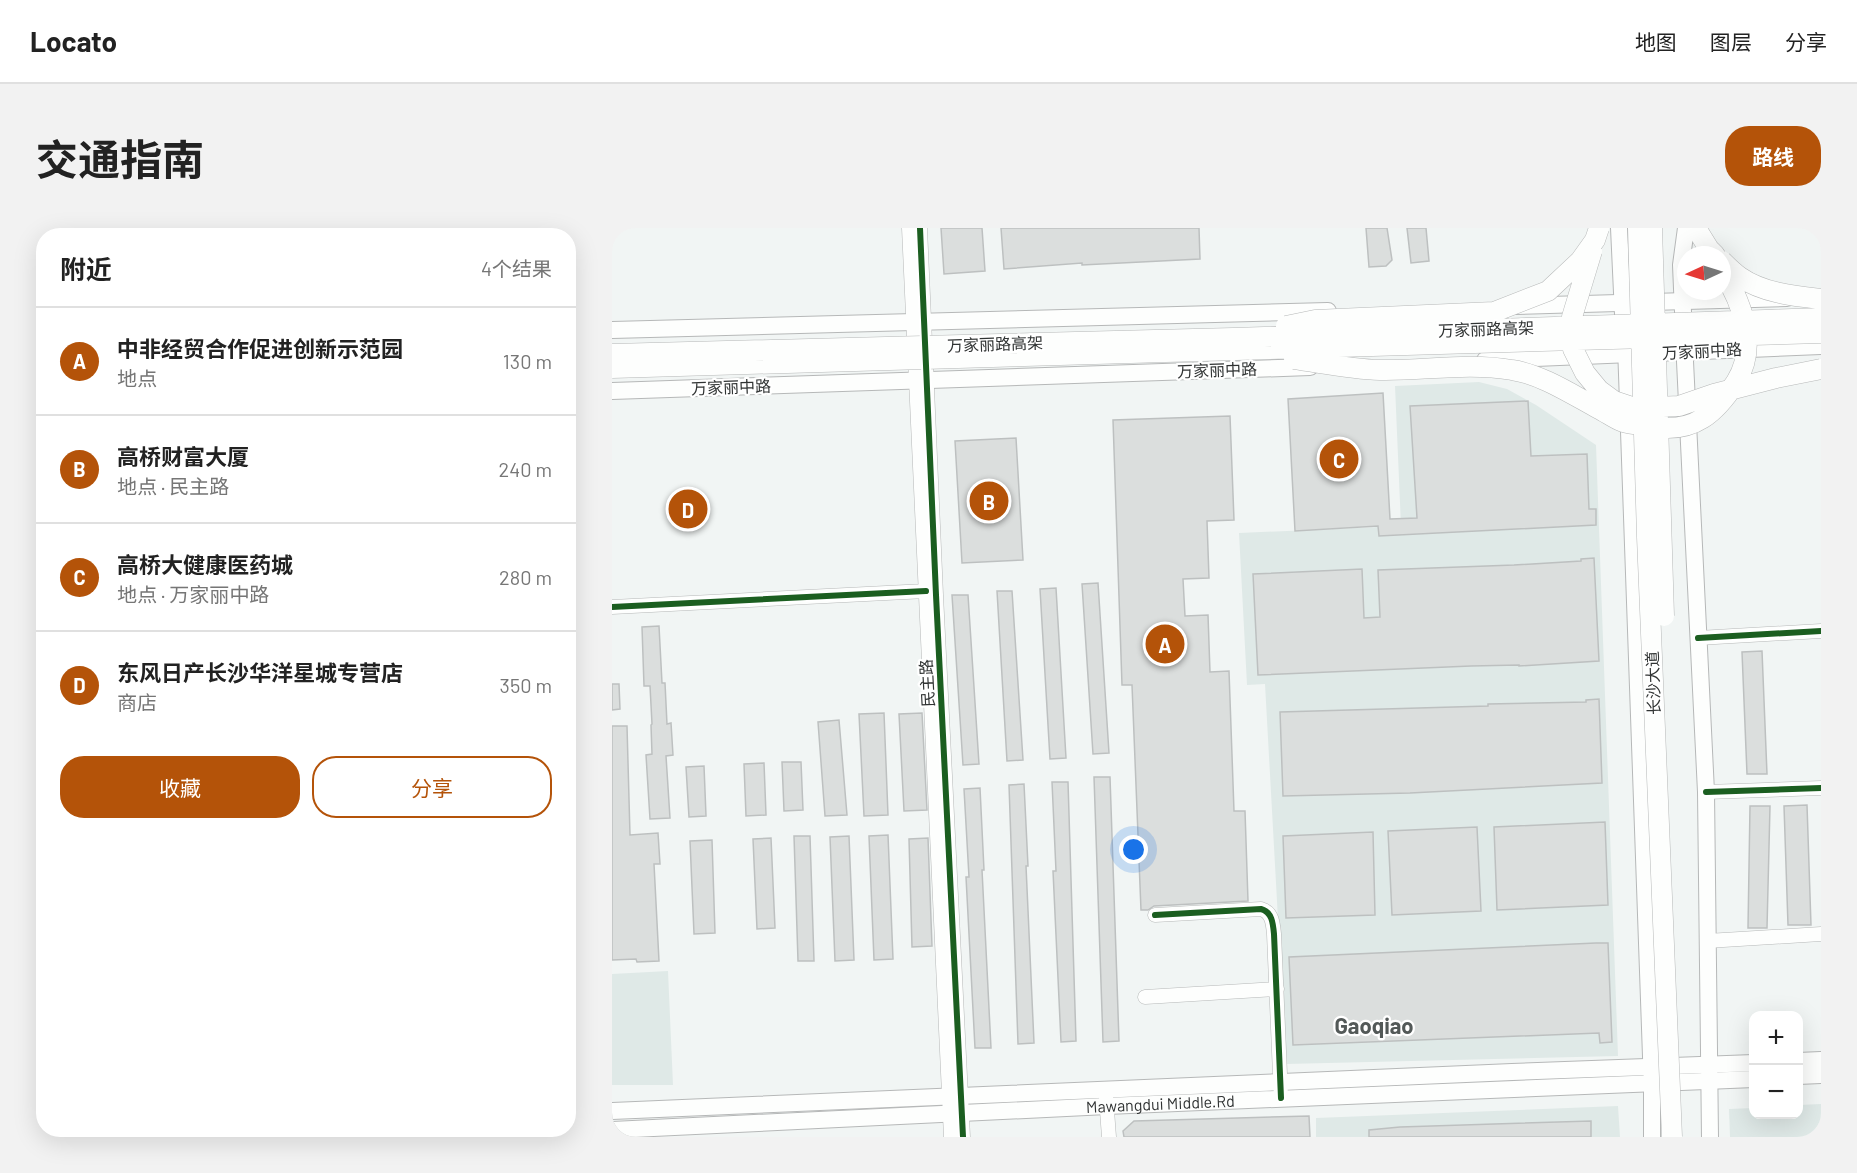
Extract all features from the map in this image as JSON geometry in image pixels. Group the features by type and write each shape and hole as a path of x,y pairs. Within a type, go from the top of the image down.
{"highway":[{"name":"长沙大道","path":"1638,228 1647,537 1672,1137"},
{"name":"长沙大道","path":"1652,228 1668,782 1682,1137"},
{"path":"1696,228 1709,246"},
{"path":"1234,345 1315,320 1494,312 1548,291 1575,266 1597,234"},
{"path":"1597,234 1572,317 1570,334 1573,349 1585,373 1599,390 1614,401 1635,408 1679,406 1714,394 1821,369"},
{"path":"1731,270 1739,277 1760,287 1790,295 1821,298"},
{"path":"1234,345 1379,370 1473,366 1514,370 1549,383 1622,422 1668,429 1683,427 1710,414 1726,397 1738,378 1745,360 1747,332 1744,315 1731,285"},
{"name":"万家丽路高架","path":"612,368 1234,345 1821,318"},
{"name":"万家丽路高架","path":"612,354 1234,345 1821,333"}],"main road":[{"path":"1619,228 1627,355 1652,1137"},
{"path":"1686,228 1681,265 1706,792 1710,1137"},
{"path":"612,330 1821,298"},
{"name":"万家丽中路","path":"612,391 1821,346"},
{"path":"1803,1061 1821,1060"},
{"path":"1708,1074 1749,1064"},
{"path":"1708,1074 1749,1078"},
{"name":"Mawangdui Middle.Rd","path":"612,1111 1106,1089 1282,1090 1708,1074"},
{"path":"1803,1076 1821,1075"},
{"name":"Mawangdui Middle.Rd","path":"612,1130 1107,1106 1282,1090"}],"street":[{"name":"民主路","path":"909,228 919,322"},
{"name":"民主路","path":"920,228 919,322 926,591 956,1113 963,1137"},
{"name":"民主路","path":"921,380 955,1096"},
{"path":"612,607 926,591"},
{"path":"1698,638 1821,632"},
{"path":"1706,792 1821,788"},
{"path":"1155,915 1267,910 1273,925 1282,1090"},
{"path":"1707,940 1821,934"},
{"path":"1145,997 1277,989"},
{"path":"1106,1089 1109,1137"},
{"name":"民主路","path":"951,1137 956,1113"}],"shaded area":[{"path":"1479,382 1507,389 1536,405 1596,445 1618,1056 1286,1064 1265,684 1247,685 1239,533 1401,526 1395,386"},
{"path":"668,971 673,1085 612,1085 612,974"},
{"path":"1821,1104 1821,1137 1730,1137 1729,1109 1749,1108 1749,1119 1803,1119 1803,1105"},
{"path":"1618,1106 1620,1137 1316,1137 1316,1118"}],"building":[{"path":"941,228 982,228 985,271 944,274"},
{"path":"1001,228 1199,228 1200,259 1082,265 1082,263 1004,269"},
{"path":"1366,228 1387,228 1392,260 1386,266 1369,267"},
{"path":"1407,228 1426,228 1429,261 1411,263"},
{"path":"1383,393 1390,519 1417,518 1410,406 1528,401 1531,456 1587,454 1589,509 1596,509 1596,525 1379,536 1378,526 1295,531 1288,399"},
{"path":"1230,416 1234,520 1207,521 1209,578 1183,579 1185,616 1208,615 1210,672 1229,671 1234,811 1245,811 1248,901 1154,906 1148,910 1141,910 1132,685 1122,685 1113,420"},
{"path":"1016,438 1023,560 962,563 955,441"},
{"path":"1594,558 1599,661 1258,675 1253,574 1362,569 1364,618 1380,617 1378,570 1514,565 1581,561 1581,559"},
{"path":"1098,583 1109,753 1093,754 1082,584"},
{"path":"1056,588 1066,758 1050,759 1040,589"},
{"path":"997,591 1012,591 1023,760 1007,761"},
{"path":"952,595 968,595 979,764 963,765"},
{"path":"659,626 662,683 665,683 667,724 671,723 673,755 666,756 670,818 650,819 646,755 652,754 652,724 650,686 644,686 642,627"},
{"path":"1762,651 1767,774 1747,774 1742,652"},
{"path":"612,684 619,684 620,709 612,710"},
{"path":"1599,699 1602,783 1410,793 1283,796 1280,712 1488,706 1488,704 1586,702 1586,700"},
{"path":"884,713 888,815 864,816 859,714"},
{"path":"922,713 927,810 904,811 899,714"},
{"path":"839,720 847,815 825,816 818,722"},
{"path":"612,726 627,726 630,835 658,833 660,864 654,864 659,961 612,960"},
{"path":"782,762 801,762 803,810 784,811"},
{"path":"764,763 766,815 746,816 744,764"},
{"path":"704,766 706,816 689,817 686,767"},
{"path":"1094,777 1110,777 1119,1041 1103,1042"},
{"path":"1052,782 1068,782 1076,1041 1061,1042 1053,871 1056,871"},
{"path":"1024,784 1034,1043 1018,1044 1009,785"},
{"path":"980,788 991,1048 975,1048 966,877 969,877 964,789"},
{"path":"1807,805 1811,925 1788,925 1784,806"},
{"path":"1750,806 1770,806 1767,928 1748,928"},
{"path":"1605,822 1608,905 1497,910 1494,827"},
{"path":"1477,827 1481,911 1392,915 1388,831"},
{"path":"1373,832 1375,915 1286,918 1283,836"},
{"path":"888,835 893,959 874,960 869,836"},
{"path":"794,836 810,836 814,961 798,961"},
{"path":"849,836 854,960 835,961 830,837"},
{"path":"771,838 775,928 757,929 753,839"},
{"path":"928,838 932,946 912,947 909,839"},
{"path":"712,840 715,933 694,934 690,841"},
{"path":"1608,943 1612,1042 1600,1043 1599,1033 1293,1045 1289,957"},
{"path":"1309,1116 1310,1137 1124,1137 1123,1131 1134,1121"},
{"path":"1591,1121 1591,1137 1369,1137 1369,1130 1400,1127"}],"cycle path":[{"path":"920,228 963,1137"},
{"path":"612,607 926,591"},
{"path":"1698,638 1821,631"},
{"path":"1706,792 1821,788"},
{"path":"1155,915 1261,909 1270,915 1274,934 1281,1098"}],"place":[{"name":"高桥大健康医药城","path":"1339,459"},
{"name":"高桥财富大厦","path":"989,501"},
{"name":"东风日产长沙华洋星城专营店","path":"688,509"},
{"name":"中非经贸合作促进创新示范园","path":"1165,644"}],"district":[{"name":"Gaoqiao","path":"1374,1026"}]}
